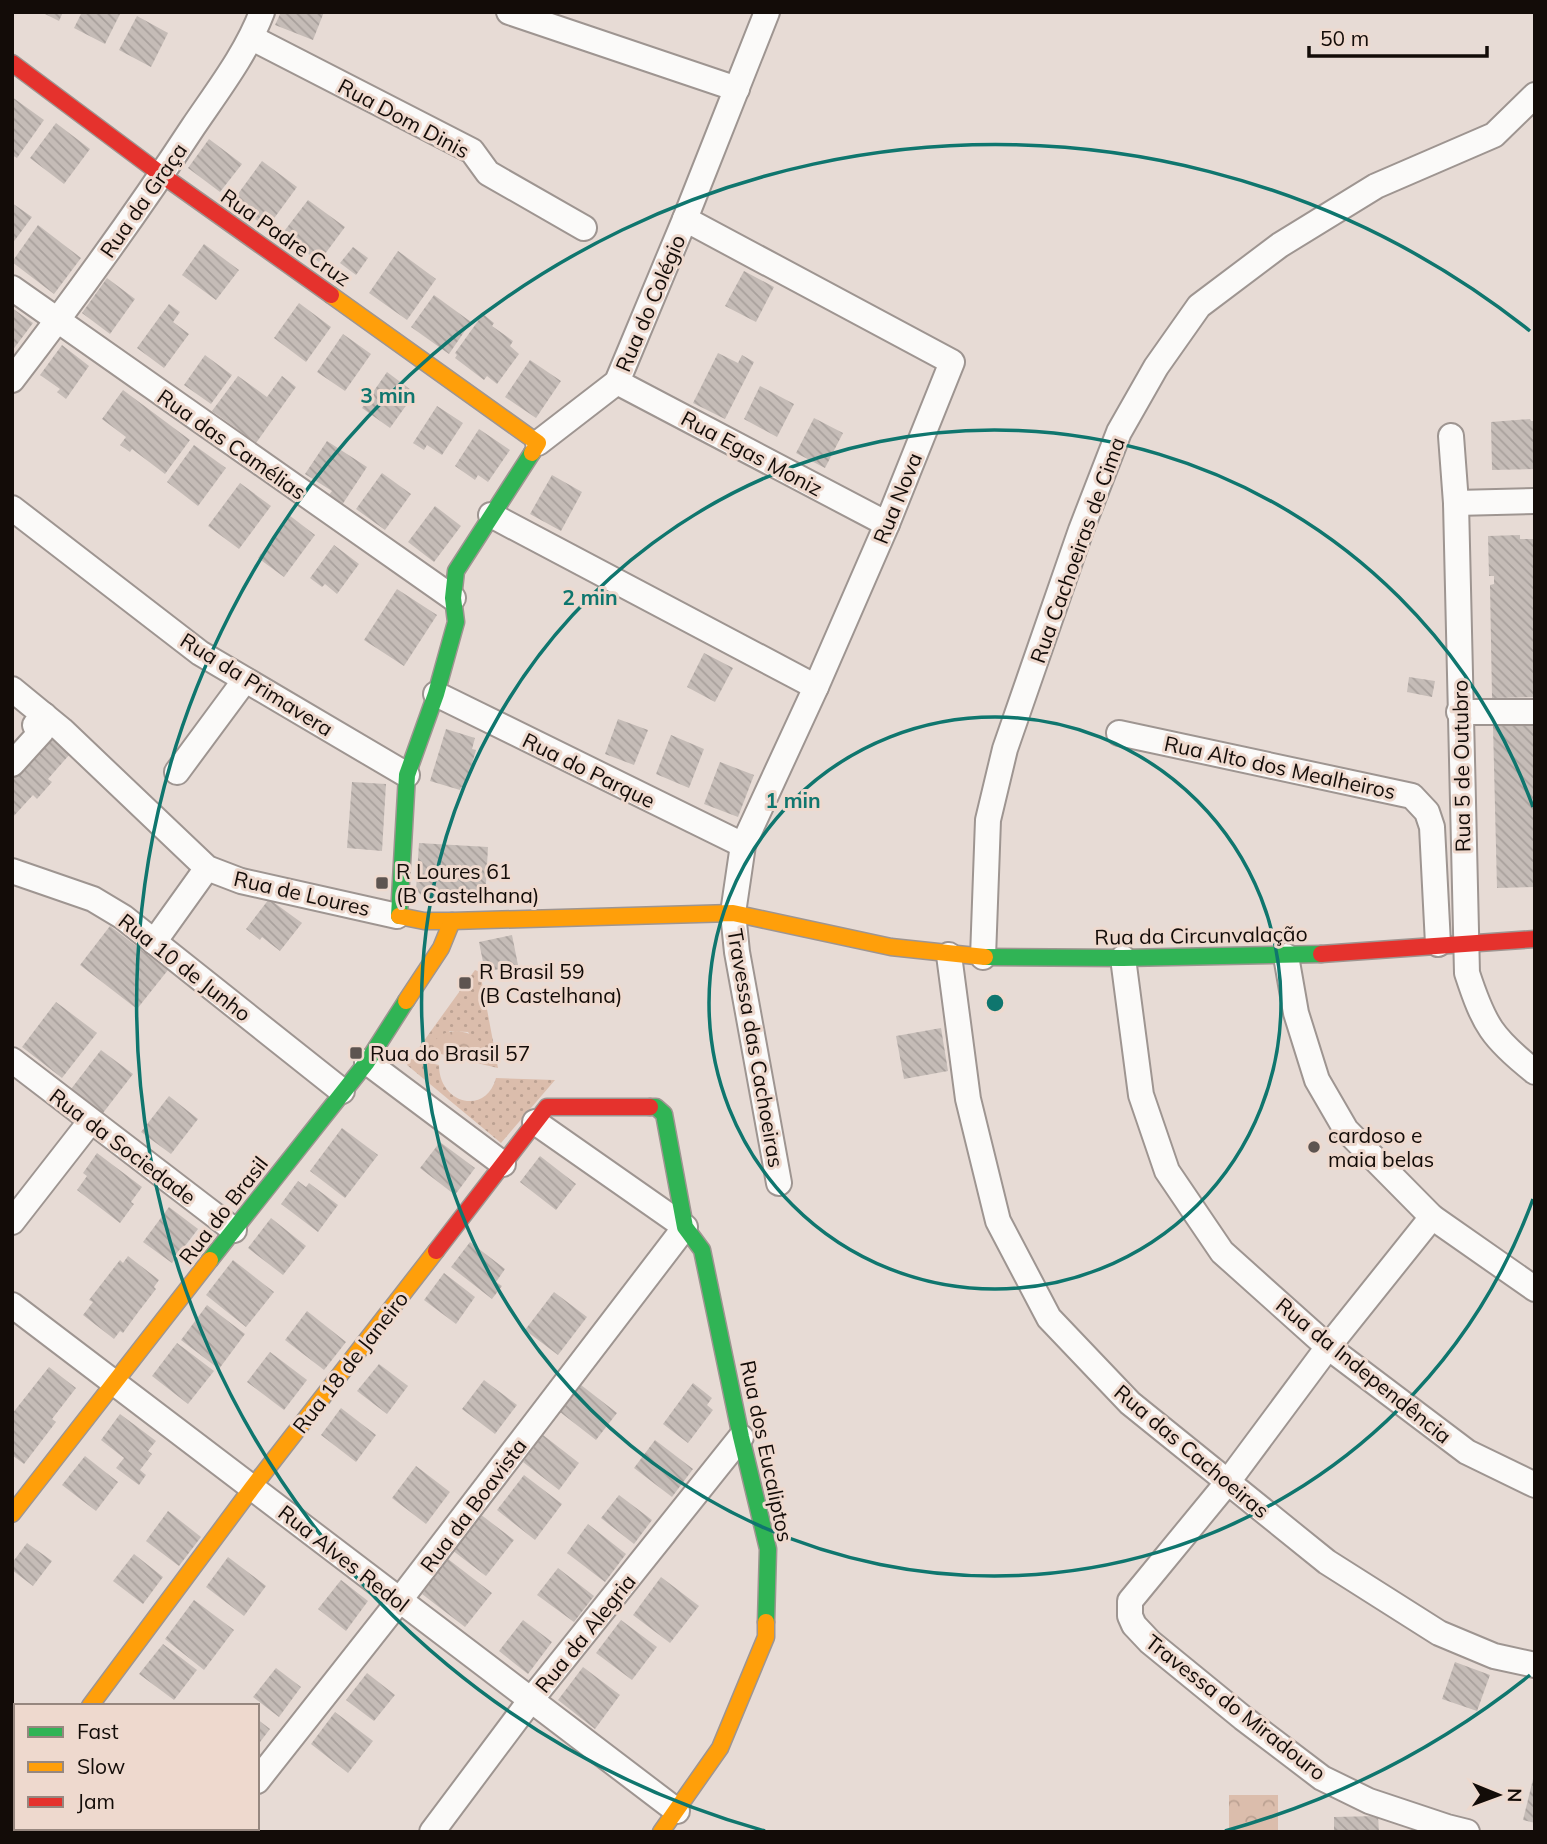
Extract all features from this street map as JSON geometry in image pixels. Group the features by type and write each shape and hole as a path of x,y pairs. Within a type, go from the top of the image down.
{"street":[{"name":"Rua da Graça","path":"12,380 58,321 162,174 252,38 262,12"},
{"path":"509,12 737,89"},
{"name":"Rua do Colégio","path":"397,916 407,775 436,694 456,622 453,598 456,570 538,443 617,382 767,12"},
{"name":"Rua Dom Dinis","path":"252,38 472,151 488,173 584,228"},
{"name":"Rua Padre Cruz","path":"12,63 162,174 538,443"},
{"name":"Rua Cachoeiras de Cima","path":"984,957 988,820 1005,749 1081,530 1119,432 1156,367 1199,306 1280,245 1376,186 1494,135 1535,95"},
{"name":"Rua Nova","path":"685,219 952,362 887,524 743,845 733,913"},
{"name":"Rua das Camélias","path":"12,288 453,598"},
{"name":"Rua Egas Moniz","path":"617,382 887,524"},
{"name":"Rua 5 de Outubro","path":"1451,436 1456,503 1467,973 1492,1033 1535,1072"},
{"path":"1456,503 1535,501"},
{"name":"Rua da Primavera","path":"12,508 200,653 407,775"},
{"path":"491,515 816,687"},
{"path":"177,772 245,680"},
{"name":"Rua de Loures","path":"12,689 44,715 207,868 241,881 424,921 733,913 869,942"},
{"name":"Rua do Parque","path":"436,694 743,845"},
{"path":"1459,712 1535,712"},
{"path":"12,765 42,731 35,725 44,715"},
{"name":"Rua Alto dos Mealheiros","path":"1119,733 1412,796 1427,812 1432,827 1438,944"},
{"path":"154,942 207,868"},
{"name":"Rua 10 de Junho","path":"12,871 93,899 123,917 342,1091"},
{"name":"Travessa das Cachoeiras","path":"733,913 737,952 779,1183"},
{"name":"Rua do Brasil","path":"12,1514 342,1091 368,1062 441,948 452,921"},
{"name":"Rua da Circunvalação","path":"869,942 949,955 1123,958 1286,956 1535,939"},
{"name":"Rua das Cachoeiras","path":"949,955 968,1099 998,1221 1049,1318 1130,1403 1327,1562 1439,1633 1494,1656 1535,1665"},
{"path":"1286,956 1296,1013 1317,1080 1346,1129 1432,1217 1535,1289"},
{"name":"Rua da Independência","path":"1123,958 1141,1095 1167,1171 1222,1252 1328,1347 1467,1452 1535,1485"},
{"name":"Rua da Sociedade","path":"12,1060 234,1230"},
{"path":"368,1062 503,1164"},
{"name":"Rua 18 de Janeiro","path":"91,1704 252,1488 547,1107 656,1107"},
{"name":"Rua dos Eucaliptos","path":"656,1107 663,1114 685,1227 702,1250 741,1437 768,1549 766,1637 720,1748 661,1832"},
{"path":"12,1222 90,1122"},
{"path":"535,1122 685,1227"},
{"name":"Travessa do Miradouro","path":"1432,1217 1328,1347 1227,1483 1130,1601 1130,1616 1134,1625 1150,1642 1322,1778 1369,1801 1454,1830"},
{"name":"Rua da Boavista","path":"259,1778 399,1601 685,1227"},
{"name":"Rua Alves Redol","path":"12,1305 677,1811"},
{"name":"Rua da Alegria","path":"432,1832 530,1701 741,1437"}],"green space":[{"path":"475,970 480,972 498,1068 485,1065 486,1058 468,1032 450,1031 429,1051 418,1049"},
{"path":"455,1031 469,1034 479,1040 484,1051 485,1065 429,1051 439,1037"},
{"path":"411,1059 439,1065 446,1089 464,1100 474,1101 483,1097 491,1090 496,1078 555,1080 501,1143 407,1065"},
{"path":"1229,1795 1278,1795 1278,1832 1229,1832"}],"building":[{"path":"41,12 63,12 59,21"},
{"path":"82,12 121,12 105,44 74,28"},
{"path":"281,12 324,12 313,40 275,25"},
{"path":"137,16 168,33 151,67 119,50"},
{"path":"12,97 44,120 17,158 12,155"},
{"path":"56,123 90,149 64,184 30,158"},
{"path":"209,139 242,164 220,192 188,168"},
{"path":"262,161 297,187 267,228 232,202"},
{"path":"308,200 345,227 319,262 282,234"},
{"path":"12,203 32,217 12,244"},
{"path":"38,225 81,258 54,294 12,262"},
{"path":"204,244 239,270 216,300 182,275"},
{"path":"353,247 368,258 356,275 340,263"},
{"path":"398,251 436,279 407,320 369,293"},
{"path":"744,271 774,287 756,322 725,306"},
{"path":"107,278 135,299 110,334 82,313"},
{"path":"434,295 471,322 449,354 411,327"},
{"path":"299,303 331,327 306,362 274,338"},
{"path":"169,304 180,312 173,322 189,334 164,368 137,348"},
{"path":"12,308 33,323 12,351"},
{"path":"483,314 494,323 492,326 513,341 510,346 519,354 497,384 487,376 484,380 455,358 455,353"},
{"path":"343,334 371,354 345,391 317,372"},
{"path":"62,345 89,366 66,399 57,392 60,389 40,375"},
{"path":"718,353 738,363 742,355 754,362 725,419 693,403"},
{"path":"205,355 232,375 211,404 184,385"},
{"path":"530,360 561,381 536,418 505,397"},
{"path":"387,372 415,393 390,428 362,408"},
{"path":"238,376 267,397 282,376 296,387 256,443 212,411"},
{"path":"760,386 794,404 777,437 744,419"},
{"path":"123,390 190,440 165,474 132,449 130,452 120,445 126,437 102,419"},
{"path":"437,406 463,423 442,455 427,445 424,450 413,443"},
{"path":"814,418 843,433 825,468 796,453"},
{"path":"1530,419 1535,421 1535,469 1492,470 1491,422"},
{"path":"479,429 510,450 488,482 478,475 475,480 455,466"},
{"path":"327,441 367,467 342,505 328,496 332,491 305,474"},
{"path":"194,445 226,468 198,506 167,482"},
{"path":"382,473 411,494 385,530 356,509"},
{"path":"552,475 582,492 561,531 530,514"},
{"path":"240,483 271,506 239,549 208,526"},
{"path":"435,506 461,526 434,562 408,542"},
{"path":"289,515 315,535 284,577 258,558"},
{"path":"1520,535 1520,539 1535,539 1535,697 1492,698 1490,585 1494,584 1494,576 1489,576 1488,536"},
{"path":"334,545 359,564 337,594 325,584 322,587 310,578"},
{"path":"397,589 437,615 404,666 364,640"},
{"path":"704,653 733,668 715,702 687,687"},
{"path":"1409,677 1435,681 1432,697 1407,692"},
{"path":"618,719 648,730 634,765 605,754"},
{"path":"1535,725 1535,887 1497,888 1493,726"},
{"path":"446,729 475,738 472,749 476,750 465,788 461,787 460,790 430,781"},
{"path":"48,735 70,754 48,779 52,782 37,799 33,795 12,818 12,774"},
{"path":"671,735 704,749 689,788 656,774"},
{"path":"720,762 754,775 738,817 704,804"},
{"path":"352,782 386,784 382,851 347,848"},
{"path":"419,843 488,847 485,901 424,898 416,890"},
{"path":"269,899 302,923 280,951 246,929"},
{"path":"110,926 168,970 137,1009 80,965"},
{"path":"512,935 518,965 485,972 479,942"},
{"path":"56,1002 97,1033 62,1078 22,1047"},
{"path":"941,1028 948,1071 904,1079 896,1036"},
{"path":"101,1050 133,1074 103,1113 71,1089"},
{"path":"169,1096 198,1119 171,1154 141,1132"},
{"path":"342,1128 378,1155 345,1198 310,1171"},
{"path":"440,1142 475,1168 455,1195 420,1168"},
{"path":"97,1153 142,1187 120,1223 77,1190 87,1176 83,1173"},
{"path":"540,1156 576,1184 556,1210 520,1182"},
{"path":"298,1181 306,1187 309,1183 338,1205 318,1232 281,1204"},
{"path":"169,1207 198,1229 172,1263 143,1242"},
{"path":"271,1218 306,1246 283,1275 248,1248"},
{"path":"470,1242 505,1269 496,1282 502,1286 492,1299 451,1267"},
{"path":"128,1256 159,1280 154,1287 156,1289 123,1333 120,1331 114,1339 83,1315 93,1302 89,1300 120,1260 123,1263"},
{"path":"233,1260 274,1292 246,1327 206,1295"},
{"path":"444,1273 475,1297 456,1324 424,1300"},
{"path":"554,1292 587,1317 558,1355 525,1330"},
{"path":"207,1305 245,1334 219,1369 181,1340"},
{"path":"307,1311 346,1342 324,1370 285,1340"},
{"path":"177,1343 214,1371 188,1404 152,1376"},
{"path":"270,1352 307,1380 284,1410 247,1382"},
{"path":"379,1364 408,1386 387,1414 357,1391"},
{"path":"49,1367 76,1388 52,1419 56,1422 24,1464 12,1455 12,1414"},
{"path":"484,1380 517,1405 495,1434 462,1409"},
{"path":"693,1383 712,1398 707,1405 713,1410 688,1443 663,1424"},
{"path":"581,1385 617,1413 596,1440 560,1412"},
{"path":"341,1408 376,1435 356,1462 321,1435"},
{"path":"120,1414 156,1441 148,1451 152,1454 140,1470 146,1475 139,1485 116,1468 124,1458 101,1440"},
{"path":"543,1435 579,1463 559,1490 523,1462"},
{"path":"655,1440 693,1469 672,1497 634,1468"},
{"path":"85,1456 118,1482 96,1511 62,1485"},
{"path":"416,1466 450,1492 426,1524 392,1498"},
{"path":"524,1475 562,1504 535,1540 497,1510"},
{"path":"619,1495 652,1520 634,1544 601,1518"},
{"path":"168,1511 201,1537 179,1566 146,1541"},
{"path":"480,1514 514,1540 486,1576 452,1550"},
{"path":"588,1524 626,1554 605,1582 567,1553"},
{"path":"27,1543 52,1561 33,1586 12,1570 12,1563"},
{"path":"134,1554 163,1577 143,1604 113,1581"},
{"path":"228,1557 266,1586 244,1616 206,1587"},
{"path":"448,1559 492,1593 465,1627 422,1594"},
{"path":"558,1568 594,1596 574,1622 537,1595"},
{"path":"661,1577 699,1606 670,1643 633,1615"},
{"path":"341,1580 368,1601 346,1631 318,1609"},
{"path":"194,1600 234,1630 204,1670 165,1639"},
{"path":"523,1620 552,1642 528,1674 499,1651"},
{"path":"621,1620 657,1647 632,1680 596,1653"},
{"path":"163,1644 197,1670 174,1700 139,1674"},
{"path":"1455,1662 1490,1675 1477,1711 1442,1699"},
{"path":"583,1667 620,1695 595,1729 558,1700"},
{"path":"276,1668 301,1687 279,1717 253,1697"},
{"path":"367,1673 395,1695 374,1721 346,1700"},
{"path":"335,1712 373,1741 348,1773 311,1744"},
{"path":"259,1721 270,1729 259,1743"},
{"path":"1535,1775 1535,1823 1523,1820"},
{"path":"1378,1816 1379,1832 1334,1832 1334,1817"}],"traffic: fast":[{"path":"399,916 407,775 436,694 456,622 453,598 456,571 532,453"},
{"path":"985,957 1123,958 1321,954"},
{"path":"210,1260 367,1062 406,1001"},
{"path":"650,1107 656,1107 664,1114 685,1227 702,1250 741,1437 768,1549 766,1622"}],"traffic: slow":[{"path":"331,295 538,443 532,453"},
{"path":"399,916 424,921 452,921 733,913 891,947 985,957"},
{"path":"406,1001 441,948 452,921"},
{"path":"91,1704 252,1488 436,1251"},
{"path":"12,1514 210,1260"},
{"path":"661,1832 720,1748 766,1637 766,1622"}],"traffic: jam":[{"path":"12,63 162,175 331,295"},
{"path":"1321,954 1535,939"},
{"path":"436,1251 547,1107 650,1107"}],"place":[{"name":"R Loures 61 (B Castelhana)","path":"382,883"},
{"name":"R Brasil 59 (B Castelhana)","path":"465,983"},
{"name":"Rua do Brasil 57","path":"356,1053"},
{"name":"cardoso e maia belas","path":"1314,1147"}]}
